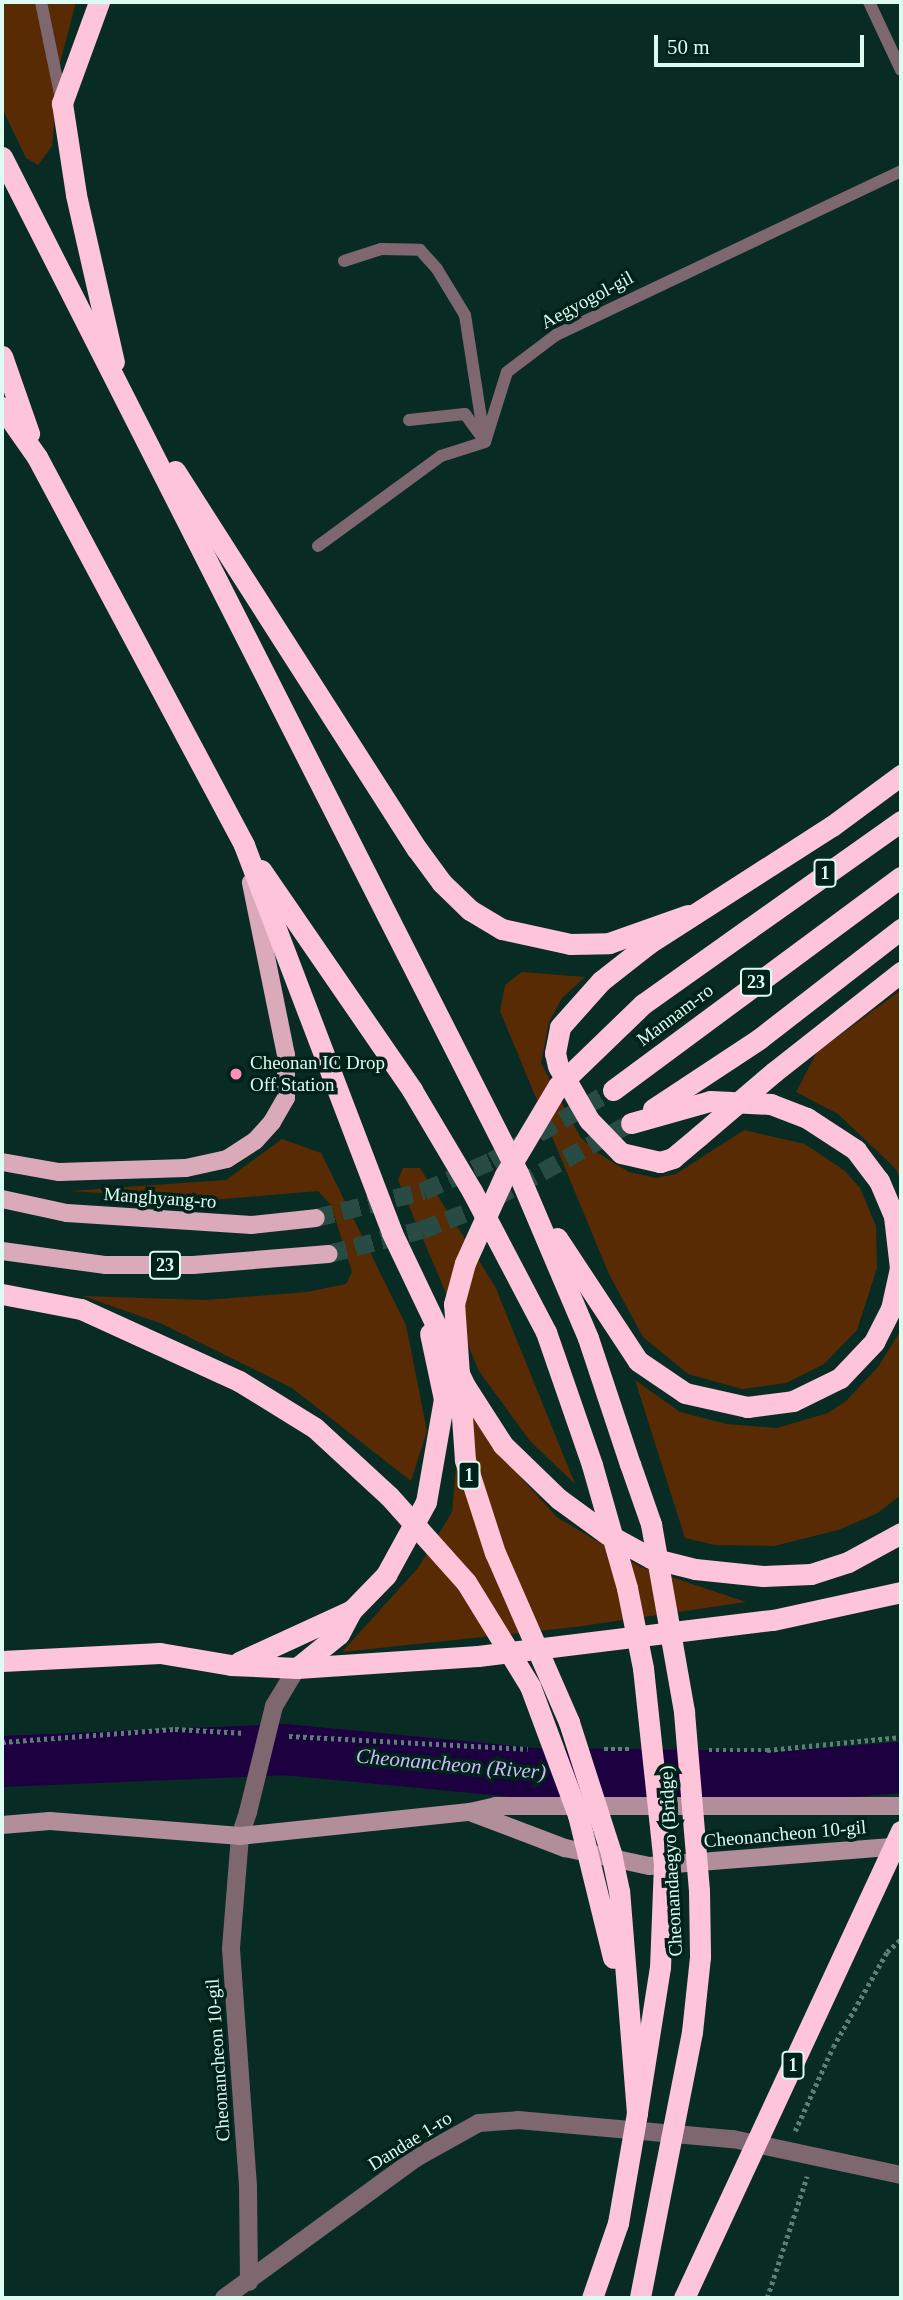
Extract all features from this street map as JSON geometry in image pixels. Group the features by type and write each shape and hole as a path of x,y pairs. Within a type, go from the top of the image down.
{"highway":[{"path":"99,2 62,103 76,195 98,276 119,384 417,849 470,910 502,929 569,944 609,943 688,915"},
{"path":"2,157 518,1174"},
{"path":"2,356 37,457"},
{"path":"2,407 37,457 244,845 392,1233 465,1386 503,1445 559,1499 607,1534 650,1558 723,1573 811,1574 848,1563 901,1533"},
{"path":"901,775 832,825 688,915 601,981 560,1027 555,1053 589,1120 621,1153 660,1162 673,1158 774,1072 901,972"},
{"name":"1","path":"592,2298 618,2223 637,2113 619,1891 611,1853 569,1723 495,1553 465,1460 454,1304 465,1263 505,1175 558,1086 643,1004 901,821"},
{"name":"Cheonandaegyo (Bridge)","path":"244,845 412,1090 472,1191 546,1332 592,1465 627,1588 643,1668 664,1864 660,1966 637,2113"},
{"name":"Mannam-ro","path":"613,1090 901,877"},
{"name":"23","path":"518,1174 602,1313 638,1361 685,1393 747,1407 793,1401 840,1378 874,1342 891,1310 900,1268 894,1216 879,1181 856,1150 807,1118 771,1104 709,1101 631,1123 759,1039 901,929"},
{"name":"Cheonandaegyo (Bridge)","path":"518,1174 588,1338 651,1524 684,1712 699,1890 700,1957 692,2032 640,2298"},
{"path":"2,1294 80,1309 229,1376 315,1428 389,1496 466,1582 530,1686 558,1750 596,1876 631,2037"},
{"path":"297,1668 339,1634 352,1610 386,1575 426,1502 444,1399 422,1297"},
{"path":"2,1661 160,1653 231,1665 297,1668 478,1656 760,1621 901,1592"},
{"path":"231,1665 352,1610"},
{"name":"1","path":"684,2298 901,1831"}],"main road":[{"path":"2,1162 59,1172 187,1168 227,1159 255,1141 272,1122 286,1098 286,1055 244,845"},
{"name":"Manghyang-ro","path":"2,1199 67,1213 252,1225 316,1218"},
{"name":"23","path":"2,1251 131,1265 193,1265 329,1254"}],"street":[{"path":"240,1836 274,1706 297,1668"},
{"name":"Cheonancheon 10-gil","path":"2,1825 50,1821 240,1836 470,1812 495,1806 901,1806"},
{"name":"Cheonancheon 10-gil","path":"470,1812 565,1848 649,1866 901,1846"},
{"name":"Cheonancheon 10-gil","path":"240,1836 231,1949 248,2186 249,2281"},
{"name":"Dandae 1-ro","path":"224,2298 416,2158 479,2123 518,2120 733,2139 901,2175"}],"lane":[{"path":"41,2 62,103"},
{"path":"869,2 901,70"},
{"name":"Aegyogol-gil","path":"485,442 507,372 556,335 901,171"},
{"path":"344,261 381,248 420,250 437,269 465,315 485,442"},
{"path":"2,392 37,457"},
{"path":"409,420 465,414 485,442"},
{"path":"318,546 441,456 485,442"}],"path":[{"path":"2,1742 175,1729 257,1734"},
{"path":"284,1735 530,1749"},
{"path":"698,1749 767,1750 901,1737"},
{"path":"600,1749 642,1749"},
{"path":"785,2151 833,2048 887,1951 901,1939"},
{"path":"767,2298 813,2158"}],"shaded area":[{"path":"2,2 76,2 60,63 52,146 38,165 26,158 2,108"},
{"path":"522,972 585,977 562,998 549,1022 541,1063 580,1137 599,1154 629,1172 656,1178 676,1174 744,1130 805,1144 845,1171 860,1188 876,1226 877,1268 857,1330 824,1364 786,1383 742,1389 688,1374 643,1337 609,1274 500,1011 505,985"},
{"path":"901,990 901,1181 895,1168 838,1114 796,1092 817,1052"},
{"path":"282,1139 321,1153 406,1325 427,1431 411,1481 292,1388 160,1323 83,1296 205,1300 307,1292 346,1284 352,1272 331,1205 318,1191 212,1200 70,1191 226,1180"},
{"path":"403,1168 420,1168 495,1286 575,1484 530,1441 479,1371 398,1180"},
{"path":"901,1330 901,1495 876,1514 838,1530 774,1546 715,1545 685,1538 635,1380 680,1412 727,1424 777,1428 828,1413 846,1401 878,1367"},
{"path":"453,1383 492,1446 558,1518 641,1567 746,1602 575,1627 342,1652 418,1568 452,1512 460,1425"}],"waterway":[{"name":"Cheonancheon (River)","path":"2,1761 284,1749 533,1773 783,1776 901,1767"}],"tunnel":[{"path":"316,1218 424,1191 492,1161 613,1090"},
{"path":"329,1254 422,1230 471,1211 631,1123"}],"place":[{"name":"Cheonan IC Drop Off Station","path":"236,1074"}]}
